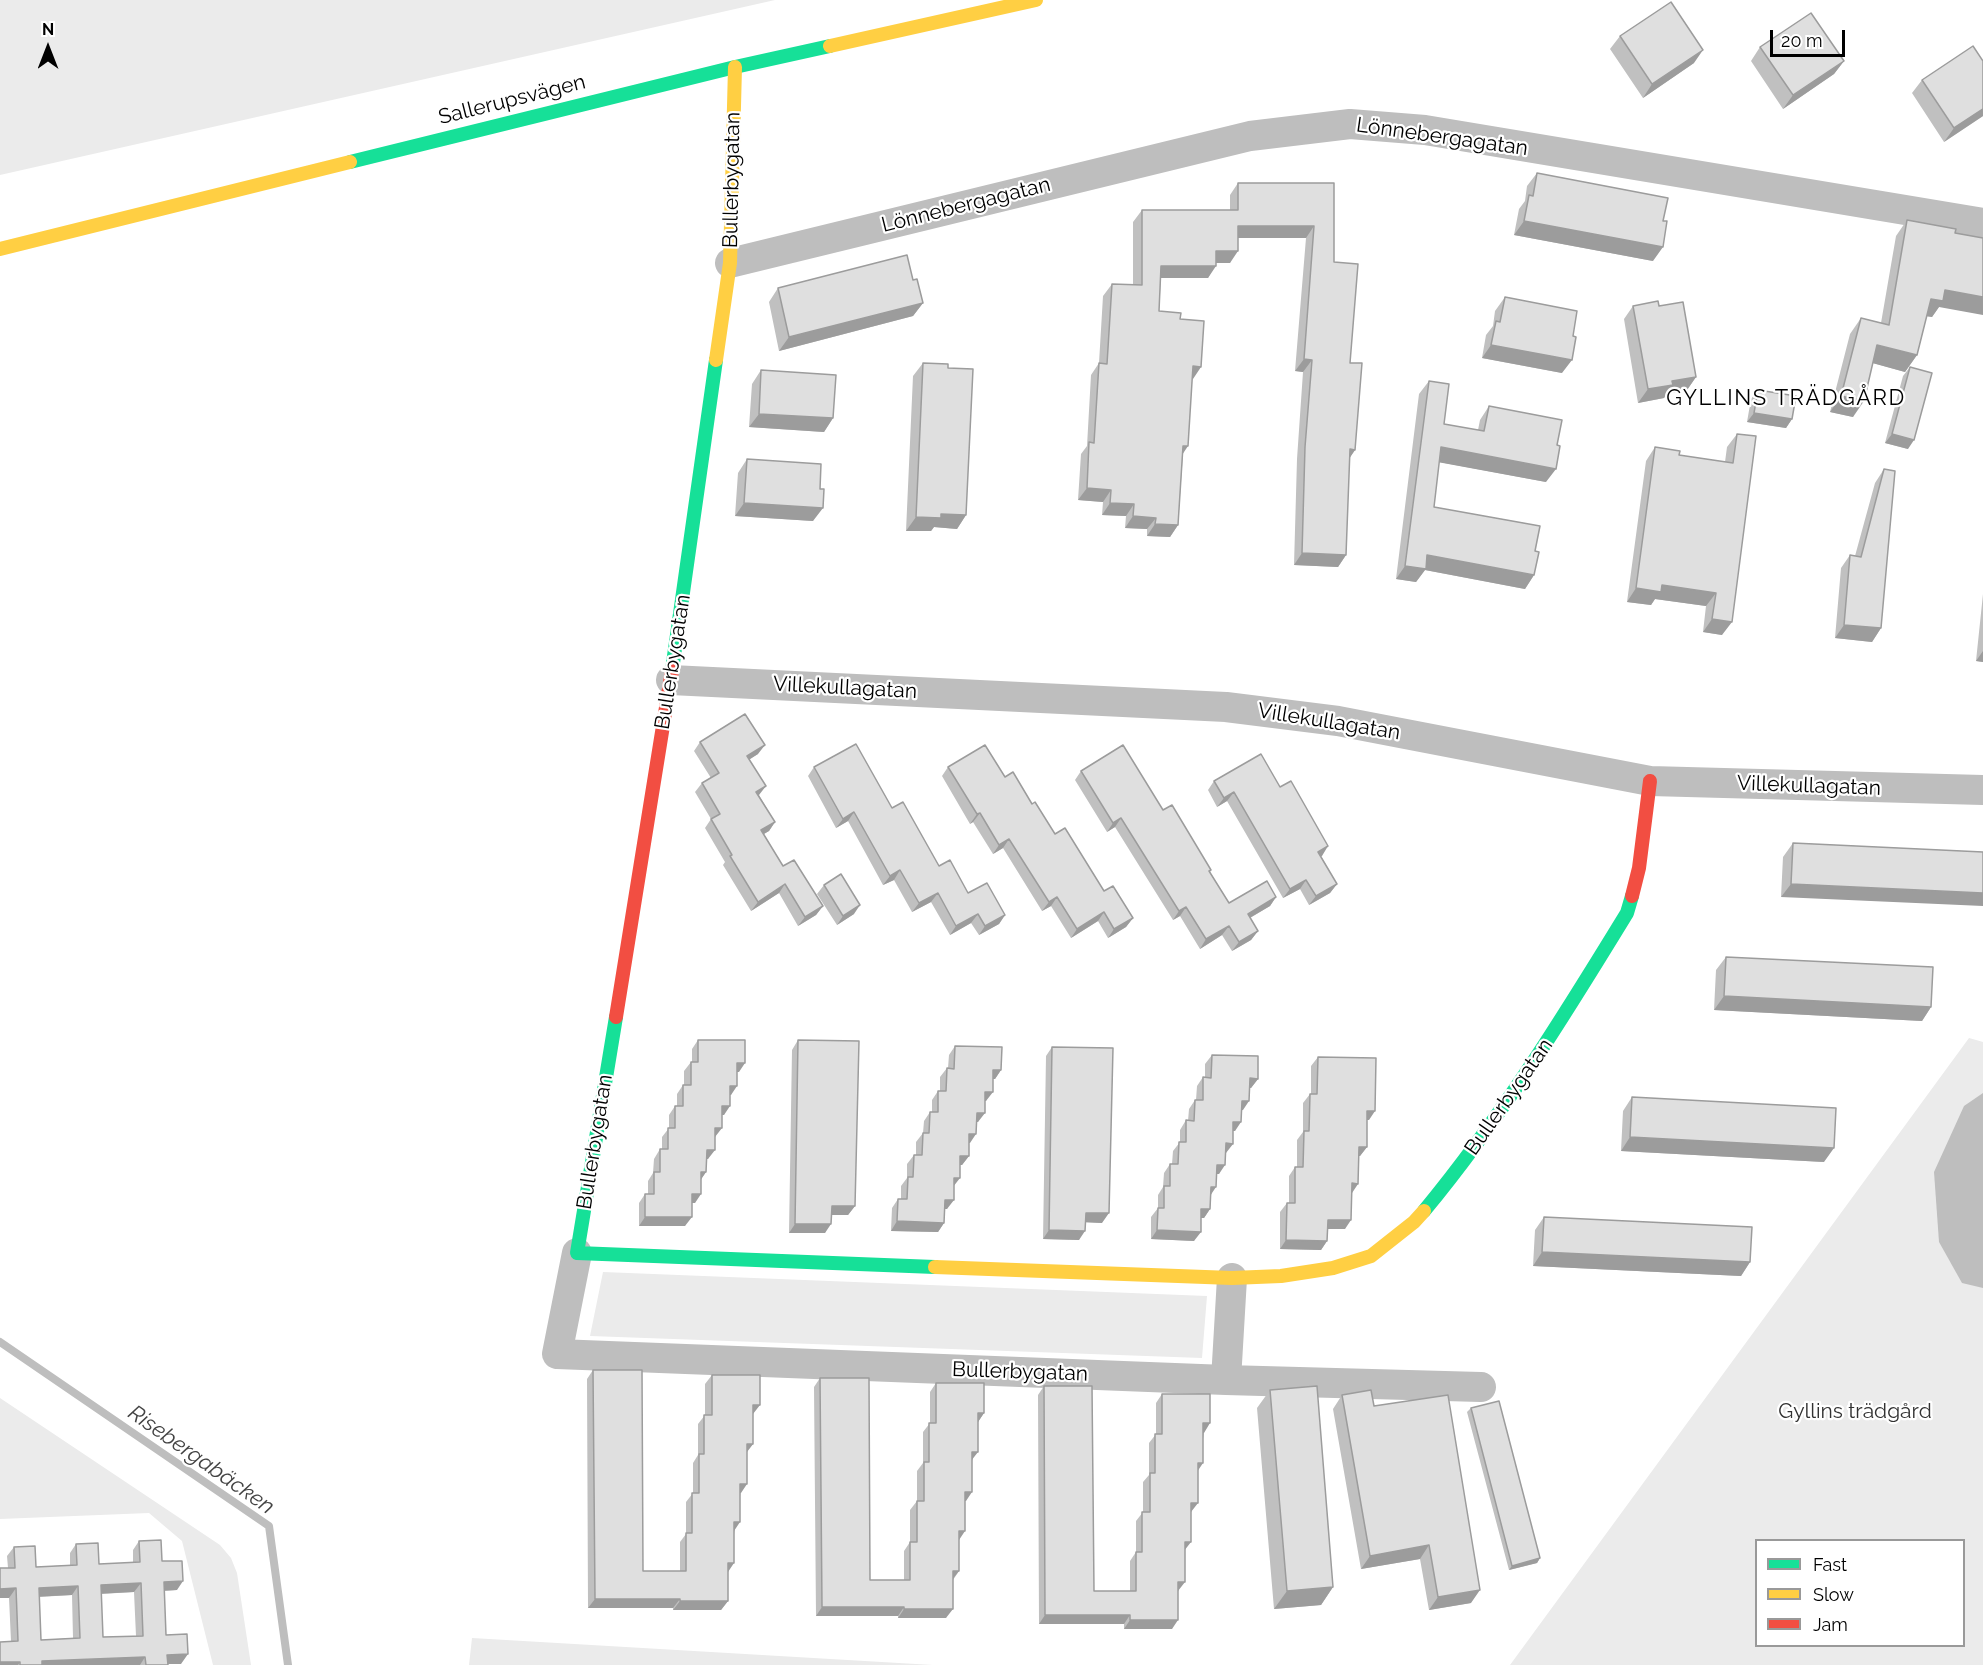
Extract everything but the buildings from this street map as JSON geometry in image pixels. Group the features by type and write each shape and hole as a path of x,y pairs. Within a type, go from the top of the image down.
{"street":[{"name":"Sallerupsvägen","path":"0,249 735,67 1036,0"},
{"name":"Bullerbygatan","path":"735,67 730,263 671,680 577,1253 558,1354 1226,1380 1481,1387"},
{"name":"Lönnebergagatan","path":"730,263 1250,136 1350,124 1425,130 1983,223"},
{"name":"Villekullagatan","path":"671,680 1226,707 1338,721 1650,781 1983,790"},
{"name":"Bullerbygatan","path":"577,1253 1232,1278 1281,1276 1323,1270 1371,1256 1414,1222 1460,1167 1560,1023 1627,913 1640,868 1650,781"},
{"path":"1226,1380 1232,1278"}],"green space":[{"path":"0,0 775,0 0,175"},
{"name":"Gyllins trädgård","path":"1969,1038 1983,1042 1983,1665 1510,1665"},
{"path":"603,1272 1207,1296 1202,1358 590,1336"},
{"path":"0,1398 220,1545 231,1558 237,1573 251,1665 213,1665 182,1541 149,1513 0,1519"},
{"path":"472,1638 933,1665 469,1665"}],"shaded area":[{"path":"1983,1093 1983,1288 1962,1283 1939,1242 1934,1172 1964,1106"}],"waterway":[{"name":"Risebergabäcken","path":"0,1342 269,1526 288,1665"}],"traffic: fast":[{"path":"350,162 735,67 830,46"},
{"path":"672,670 716,360"},
{"path":"1424,1211 1479,1140 1531,1066 1627,913 1632,896"},
{"path":"616,1017 577,1253 935,1267"}],"traffic: slow":[{"path":"830,46 1036,0"},
{"path":"716,360 730,263 735,67"},
{"path":"0,249 350,162"},
{"path":"935,1267 1232,1278 1281,1276 1333,1268 1371,1256 1414,1222 1424,1211"}],"traffic: jam":[{"path":"616,1017 672,670"},
{"path":"1632,896 1639,868 1650,781"}],"district":[{"name":"GYLLINS TRÄDGÅRD","path":"1786,398"}]}
